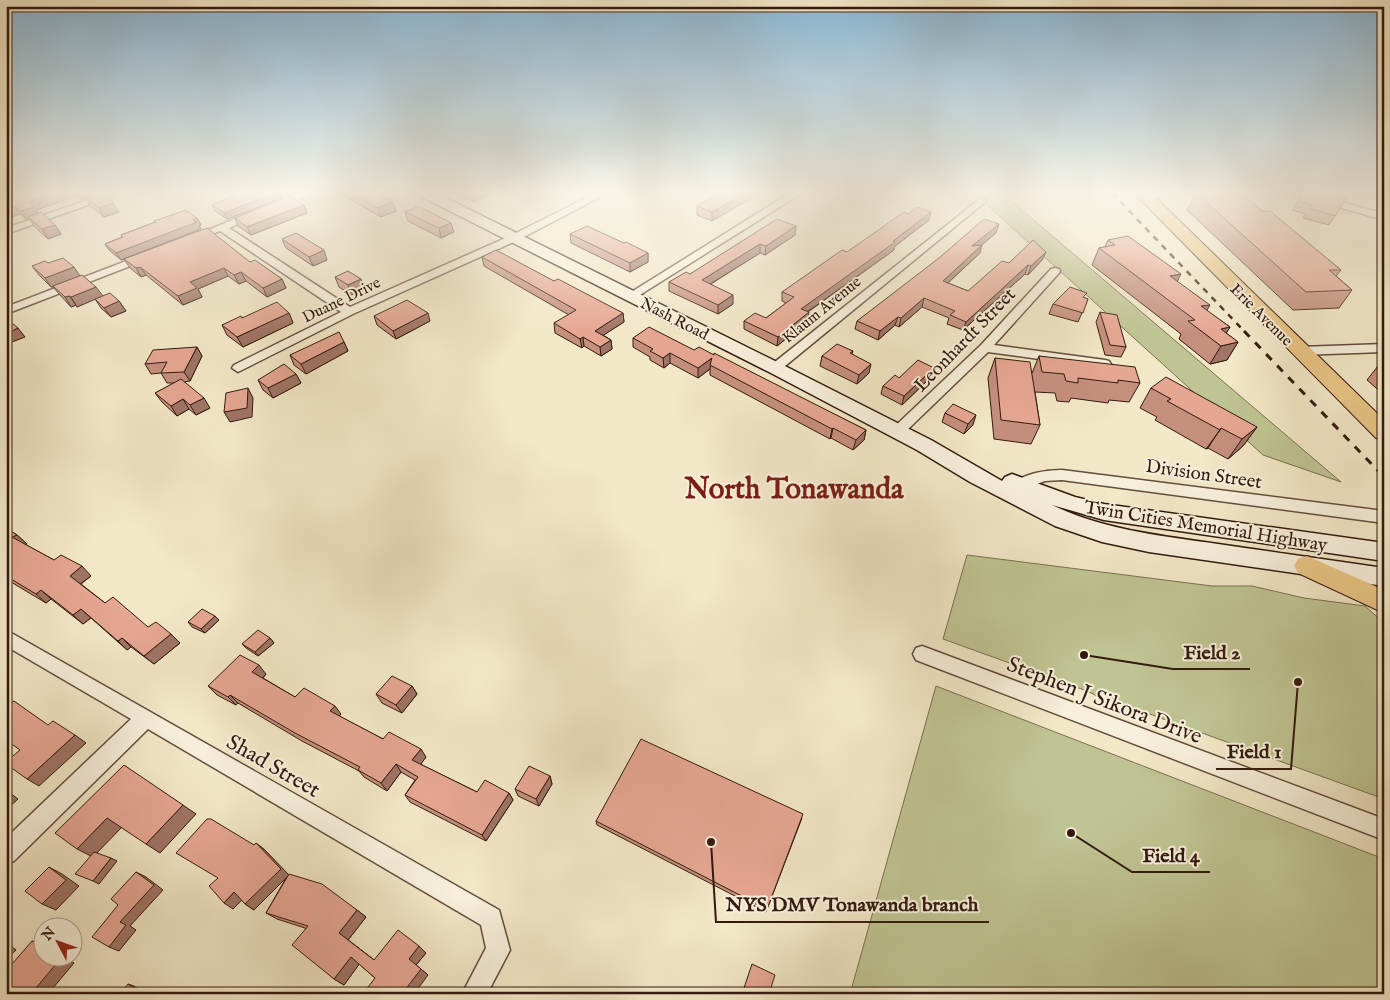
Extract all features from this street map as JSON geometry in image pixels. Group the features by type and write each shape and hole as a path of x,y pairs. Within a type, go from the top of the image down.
{"main road":[{"name":"Nash Road","path":"517,240 924,444"},
{"name":"Erie Avenue","path":"1192,240 1300,351 1384,433"},
{"name":"Twin Cities Memorial Highway","path":"924,444 1021,485 1072,504 1120,515 1384,552"},
{"name":"Twin Cities Memorial Highway","path":"924,444 977,477 1046,512 1084,528 1150,543 1384,577"},
{"path":"1307,566 1384,602"}],"street":[{"path":"240,240 349,312"},
{"name":"Duane Drive","path":"238,368 349,312 510,240"},
{"path":"631,296 722,240"},
{"name":"Klaum Avenue","path":"775,368 933,240"},
{"path":"6,311 159,252"},
{"name":"Leonhardt Street","path":"898,431 985,348 1055,271"},
{"path":"985,348 1110,364"},
{"path":"1300,351 1384,348"},
{"name":"Division Street","path":"1021,485 1043,476 1062,475 1384,517"},
{"name":"Shad Street","path":"6,637 491,918 498,950 474,994"},
{"name":"Stephen J Sikora Drive","path":"922,654 1384,830"},
{"path":"6,853 146,718"}],"green space":[{"path":"1025,240 1057,240 1341,482 1263,455"},
{"path":"967,555 1212,586 1252,586 1304,598 1365,606 1384,623 1384,799 1111,700 1107,701 1087,691 943,639"},
{"path":"936,686 1384,859 1384,994 850,994"}],"building":[{"path":"116,240 151,240 116,253 105,244"},
{"path":"176,240 222,240 250,262 255,260 282,279 263,288 241,272 234,275 224,268 190,282 197,288 178,296 140,267 136,268 124,259"},
{"path":"283,240 307,240 324,250 309,257"},
{"path":"582,240 617,240 648,253 630,263"},
{"path":"744,240 776,240 766,246 760,244 702,280 733,295 718,305 669,282 686,272 690,274"},
{"path":"865,240 895,240 893,241 895,242 801,309 809,312 778,337 744,321 755,313 766,318 794,297 782,292 842,250 847,252"},
{"path":"960,240 980,240 972,246 982,245 943,281 968,291 1002,261 1009,263 1033,240 1046,252 1031,266 1028,265 966,322 950,315 955,311 924,298 901,318 898,317 880,331 857,321"},
{"path":"1108,240 1133,240 1181,274 1170,276 1210,305 1201,306 1230,327 1221,329 1238,342 1221,346 1188,321 1195,320 1099,248 1115,245"},
{"path":"1248,240 1304,240 1341,270 1329,270 1352,290 1306,292"},
{"path":"496,250 554,281 558,279 623,313 595,331 611,340 600,347 583,337 580,339 554,323 576,310 482,257"},
{"path":"63,258 74,267 45,278 32,266 45,261 48,263"},
{"path":"348,271 361,279 348,285 335,277"},
{"path":"82,275 96,287 71,297 65,297 53,286"},
{"path":"1070,287 1087,293 1083,297 1088,299 1083,313 1053,304"},
{"path":"110,293 119,301 104,308 95,299"},
{"path":"407,300 428,313 393,331 374,316"},
{"path":"277,302 289,313 237,337 222,325 241,316 242,318"},
{"path":"1100,312 1117,315 1126,347 1110,345"},
{"path":"6,318 18,328 6,334"},
{"path":"649,327 694,350 699,347 714,355 714,353 866,430 856,440 832,429 710,365 712,358 698,368 670,353 663,358 650,351 653,349 633,338"},
{"path":"339,332 344,342 301,364 290,355"},
{"path":"837,344 853,351 850,353 871,364 859,375 822,356"},
{"path":"197,347 184,372 161,373 167,362 145,364 153,350"},
{"path":"1039,356 1135,367 1140,383 1118,380 1118,383 1078,378 1078,383 1066,381 1064,374 1042,372"},
{"path":"995,358 1030,362 1040,425 1001,420"},
{"path":"918,360 934,368 904,396 883,386 895,375 899,378"},
{"path":"284,364 296,374 268,388 258,380"},
{"path":"1384,365 1384,371 1378,366"},
{"path":"1166,377 1257,427 1242,439 1221,428 1220,430 1167,401 1171,399 1151,388"},
{"path":"181,379 204,398 190,405 183,399 171,406 155,393"},
{"path":"248,388 247,408 224,412 226,393"},
{"path":"953,404 976,415 968,424 945,413"},
{"path":"6,528 17,535 12,537 54,560 61,555 82,566 70,576 105,603 113,597 148,627 156,622 171,634 144,656 122,638 118,641 81,609 73,615 41,590 36,594 6,576"},
{"path":"202,609 215,616 201,629 188,622"},
{"path":"258,630 270,638 255,652 242,644"},
{"path":"240,655 259,665 252,672 295,697 304,688 335,706 330,711 383,739 389,732 421,749 412,760 477,792 485,780 509,793 482,835 405,795 418,777 396,764 381,783 358,770 360,767 295,733 230,695 228,697 208,686"},
{"path":"392,676 412,686 396,705 376,694"},
{"path":"6,701 10,704 14,701 48,725 53,721 75,735 27,779 6,764 20,750 6,740"},
{"path":"641,739 803,814 767,909 596,821"},
{"path":"124,765 183,805 146,844 107,818 77,849 55,833"},
{"path":"529,766 550,776 536,799 515,789"},
{"path":"207,819 211,819 254,845 256,843 281,869 245,904 234,892 224,903 209,886 218,878 176,853"},
{"path":"94,852 111,858 93,881 75,874"},
{"path":"49,867 66,880 42,904 25,891"},
{"path":"136,872 154,885 120,922 126,925 109,947 92,937 118,905 111,899"},
{"path":"289,874 322,884 357,910 339,933 374,960 398,930 419,946 409,959 421,969 402,994 395,989 391,994 363,994 375,978 351,957 334,979 292,945 308,926 266,913"},
{"path":"32,941 32,968 53,968 31,994 6,994 6,971"},
{"path":"752,964 775,975 769,994 742,994"},
{"path":"128,984 140,992 138,994 120,994"}],"railway":[{"path":"1157,240 1245,332"},
{"path":"1244,331 1384,477"}],"place":[{"name":"Field 2","path":"1084,655"},
{"name":"Field 1","path":"1298,682"},
{"name":"Field 4","path":"1071,833"},
{"name":"NYS DMV Tonawanda branch","path":"711,842"}],"district":[{"name":"North Tonawanda","path":"794,488"}]}
